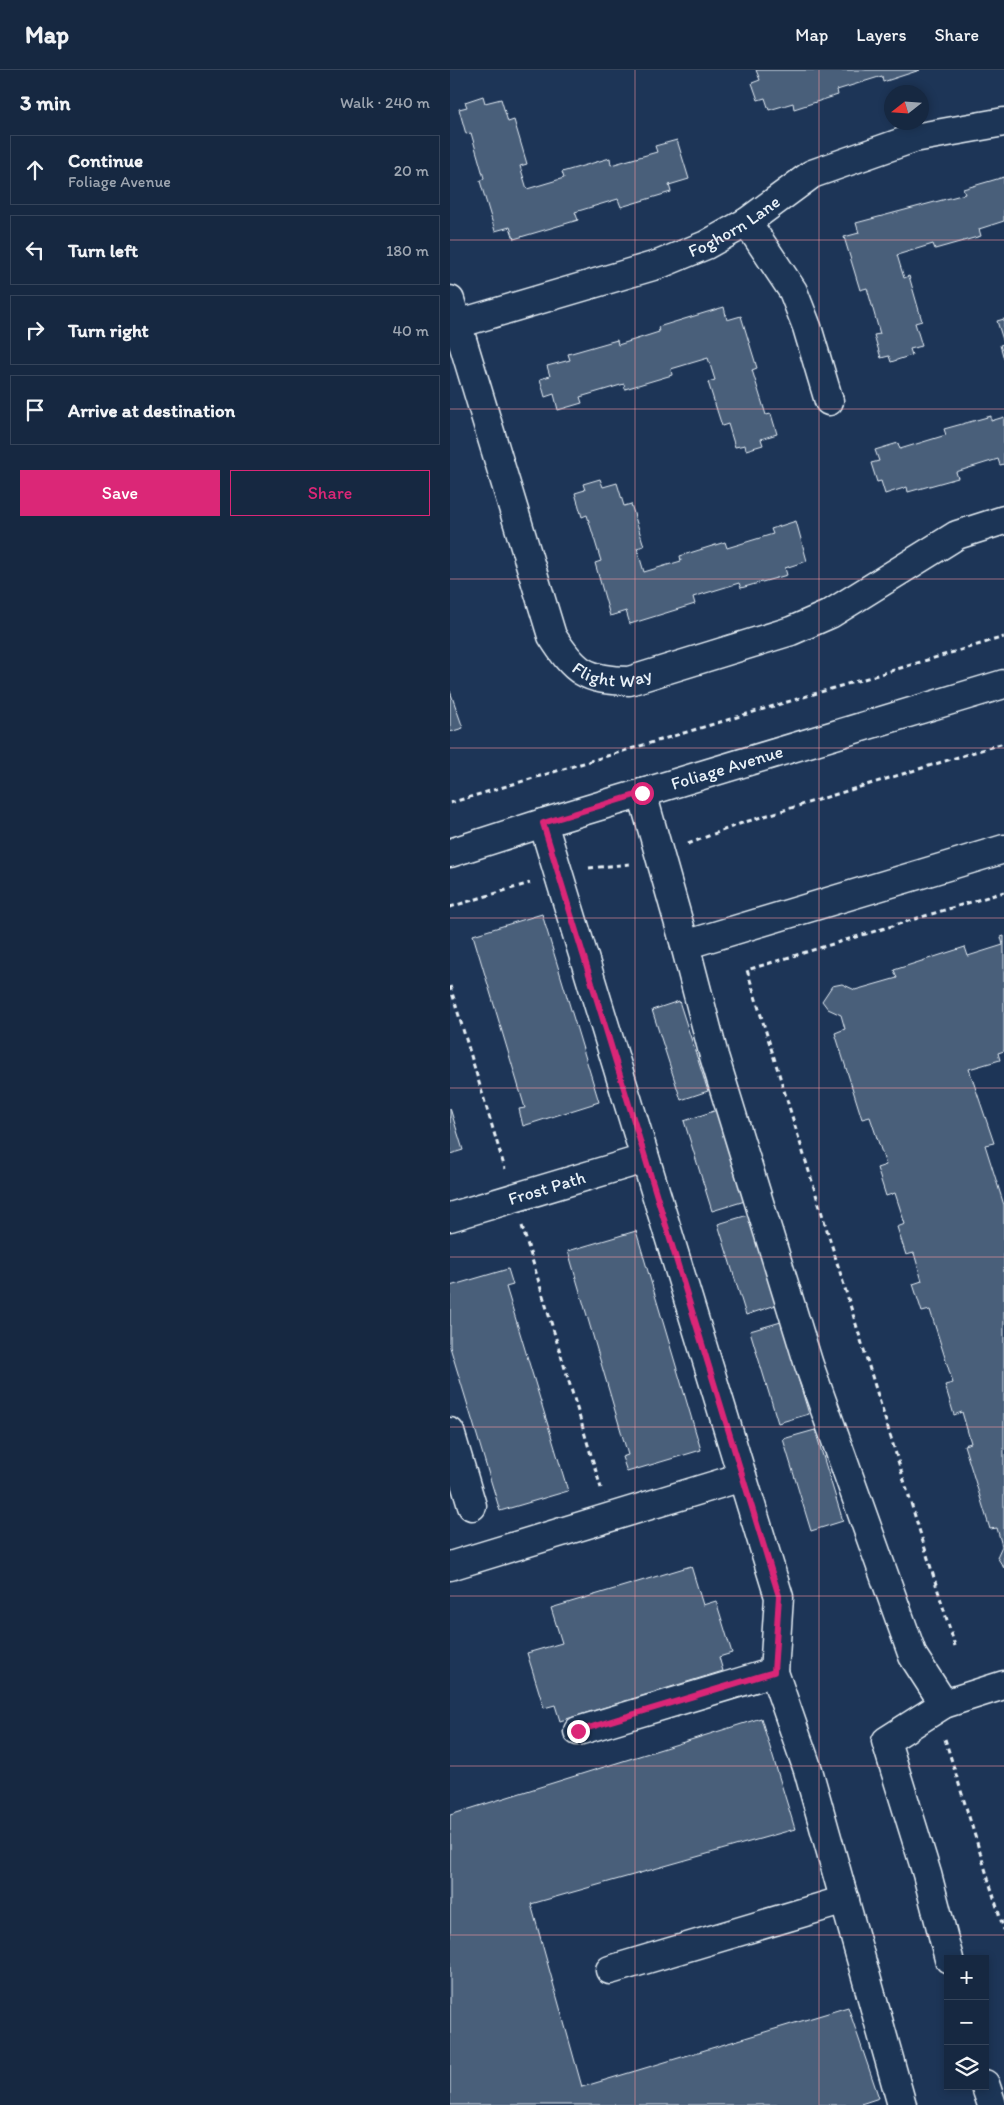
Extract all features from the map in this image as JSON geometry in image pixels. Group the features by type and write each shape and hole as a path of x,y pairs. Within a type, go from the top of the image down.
{"street":[{"name":"Foghorn Lane","path":"454,312 660,264 706,245 747,222 812,174 914,138 1004,122"},
{"path":"747,222 793,292 807,327 829,401"},
{"name":"Flight Way","path":"454,312 552,636 565,657 581,672 604,680 629,681 791,631 830,614 957,535 1004,520"},
{"name":"Foliage Avenue","path":"450,853 543,823 1004,684"},
{"path":"642,793 714,1056 809,1365 913,1656 944,1704"},
{"path":"543,823 779,1596 774,1672 808,1770 902,2105"},
{"path":"684,945 1004,849"},
{"name":"Frost Path","path":"450,1217 644,1158"},
{"path":"450,1432 472,1506"},
{"path":"450,1566 742,1477"},
{"path":"578,1731 774,1672"},
{"path":"948,1955 927,1874 886,1741 944,1704 1004,1685"},
{"path":"610,1970 845,1900"},
{"path":"987,2090 992,2105"}],"path":[{"path":"450,804 1004,637"},
{"path":"450,907 585,869 632,864 658,856 742,823 1004,743"},
{"path":"955,1646 747,970 1004,892"},
{"path":"450,986 610,1517"},
{"path":"944,1735 1004,1930"}],"building":[{"path":"756,70 920,70 883,82 882,76 837,90 838,95 794,109 793,103 769,110 765,98 758,100 752,83 760,80"},
{"path":"483,96 485,103 501,99 508,122 514,120 527,164 520,166 527,189 564,178 562,172 610,158 611,165 657,152 655,146 677,140 689,179 669,185 671,192 621,207 618,199 575,212 578,220 514,239 510,227 495,231 480,181 484,178 471,133 466,134 459,109 467,107 465,102"},
{"path":"1004,177 1004,221 979,229 981,236 935,249 933,244 897,255 904,278 909,276 922,321 915,323 922,346 910,349 912,355 891,362 889,356 881,358 874,335 880,334 867,288 860,290 844,237 859,233 856,223 965,194 963,189"},
{"path":"724,307 727,320 741,316 757,368 752,370 766,415 771,414 777,434 761,439 763,445 746,450 745,445 735,447 728,424 722,426 708,382 715,380 708,358 671,369 672,375 625,389 624,384 580,397 582,403 558,410 554,394 545,397 540,379 550,376 547,366 570,360 568,354 617,340 618,345 659,332 658,327"},
{"path":"1004,319 1004,343 997,321"},
{"path":"1004,344 1004,359 1000,345"},
{"path":"991,416 991,421 1004,417 1004,464 1000,465 998,459 956,472 958,478 908,492 907,487 885,494 881,481 877,482 871,463 879,461 875,450 898,443 900,449 946,435 944,429"},
{"path":"600,479 603,487 617,483 624,506 631,504 644,546 637,548 644,572 681,561 680,556 725,542 727,548 773,534 771,529 796,521 807,561 785,568 787,575 741,588 739,583 693,597 695,604 630,624 626,611 610,616 595,563 601,561 587,515 582,517 575,493 585,490 583,484"},
{"path":"450,691 463,728 450,732"},
{"path":"542,914 599,1102 523,1126 519,1109 525,1108 473,935"},
{"path":"1004,936 1004,1051 998,1053 1000,1060 969,1069 994,1143 985,1145 1004,1205 1004,1568 997,1557 1002,1546 997,1528 990,1529 964,1445 971,1443 962,1412 954,1415 945,1385 953,1383 930,1310 922,1312 913,1284 922,1281 914,1253 906,1255 897,1227 905,1224 895,1193 886,1196 877,1168 886,1165 870,1117 862,1119 835,1033 845,1029 841,1015 828,1009 822,1001 832,986 842,984 855,990 897,978 894,970 965,947 968,956 1003,945 1001,937"},
{"path":"679,1001 708,1091 681,1100 652,1010"},
{"path":"450,1108 463,1150 450,1154"},
{"path":"717,1110 745,1201 712,1211 684,1121"},
{"path":"748,1215 776,1305 746,1315 718,1224"},
{"path":"636,1231 701,1450 627,1472 622,1457 628,1455 568,1251"},
{"path":"508,1269 513,1285 506,1287 568,1491 500,1511 450,1347 450,1286"},
{"path":"781,1322 809,1414 778,1423 750,1331"},
{"path":"815,1430 843,1521 811,1531 783,1439"},
{"path":"691,1566 703,1605 716,1601 732,1653 719,1657 723,1671 560,1721 555,1705 544,1708 527,1653 562,1643 551,1608"},
{"path":"761,1718 795,1829 531,1904 582,2087 848,2007 879,2098 858,2105 450,2105 450,1815"}],"route":[{"path":"578,1731 774,1672 779,1596 543,823 642,793"}]}
